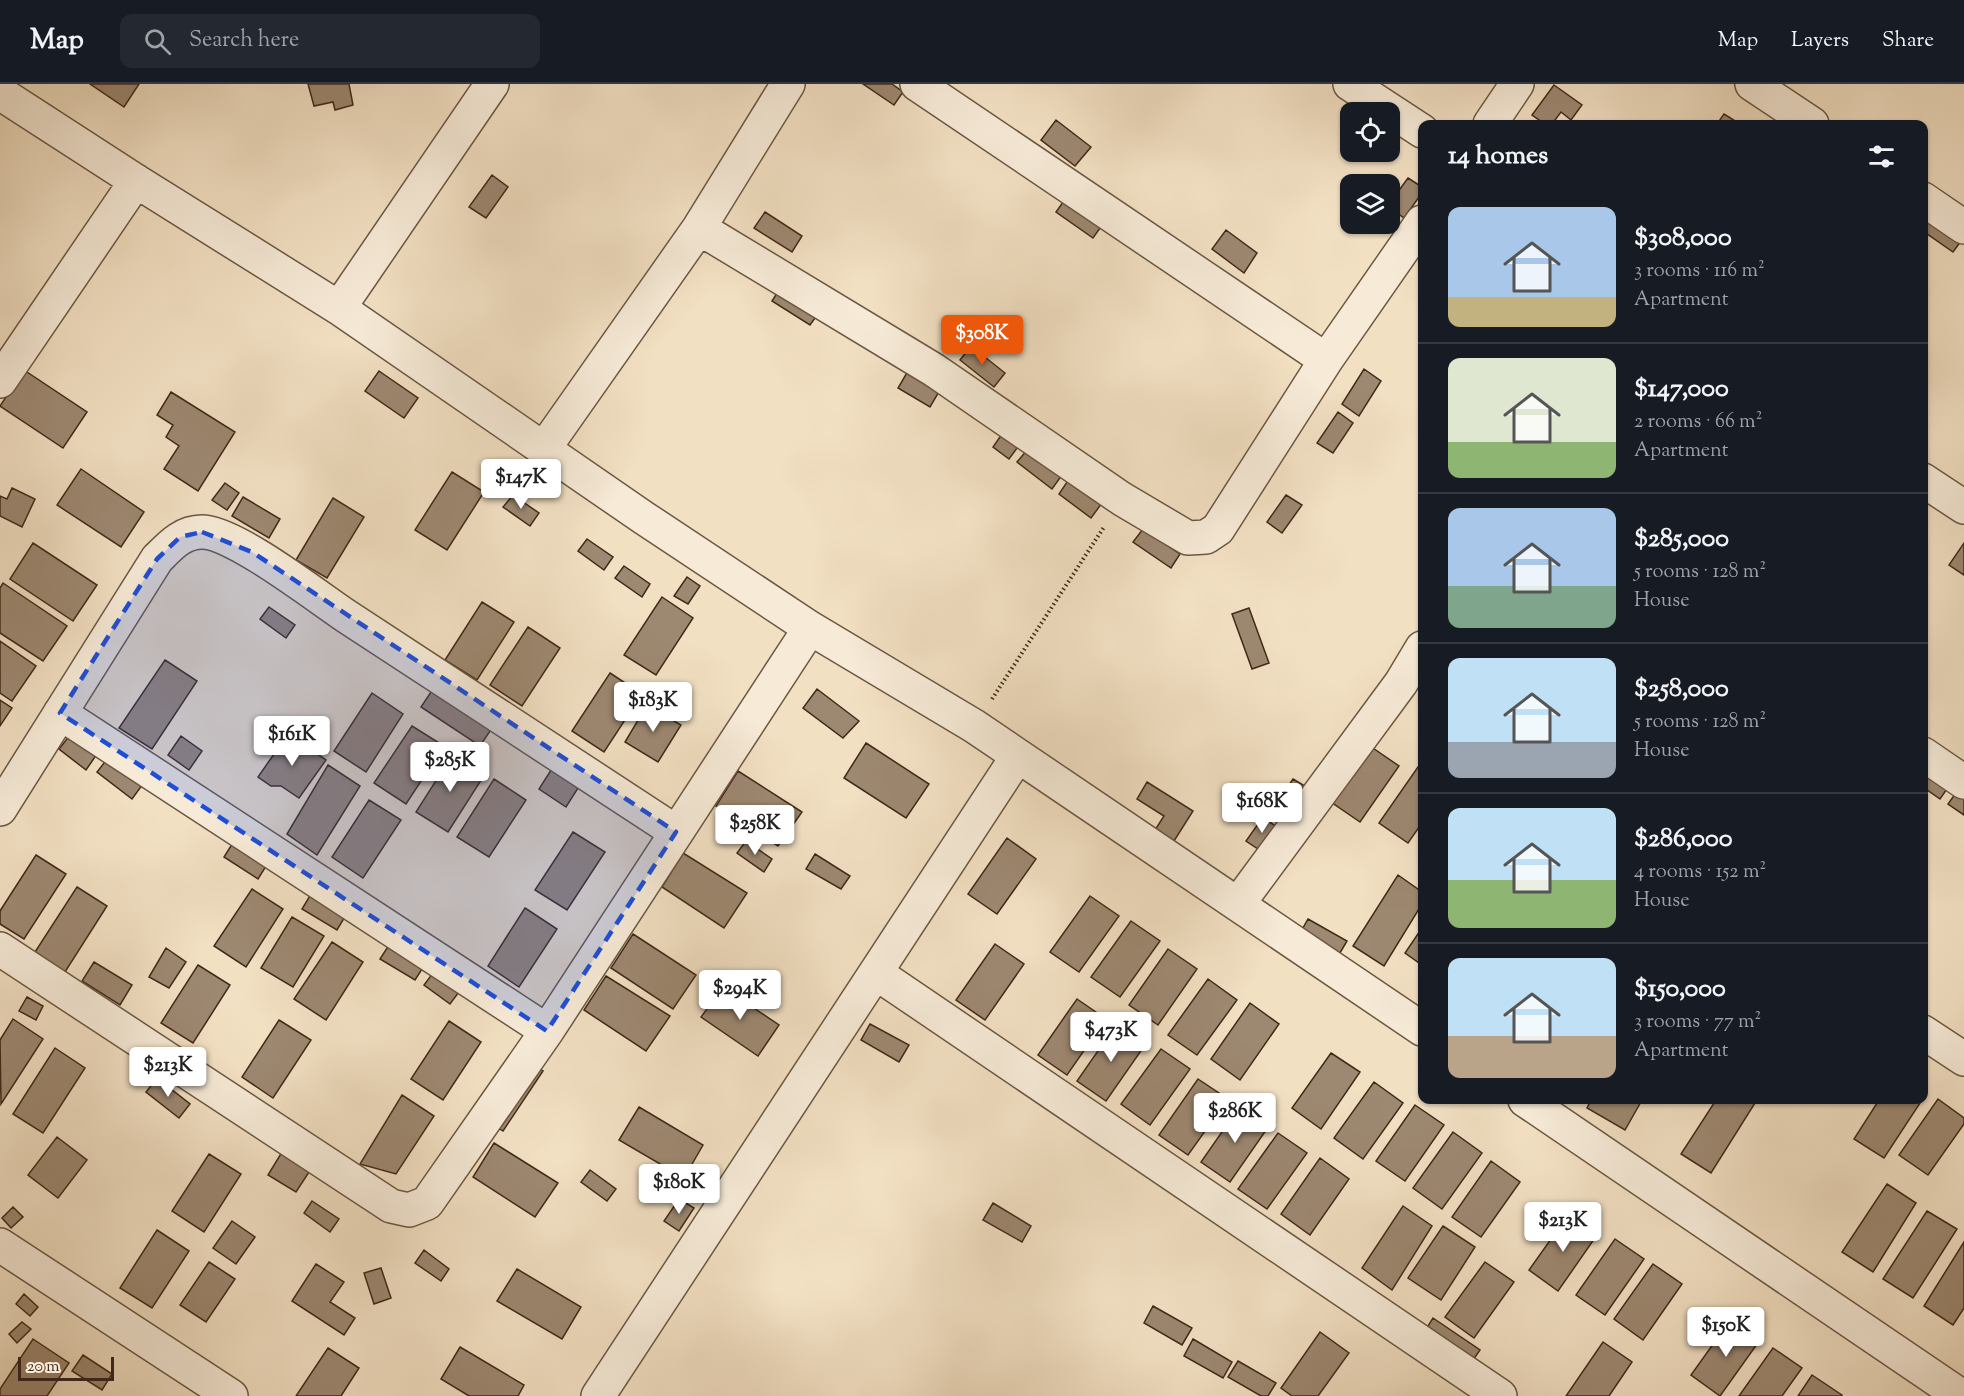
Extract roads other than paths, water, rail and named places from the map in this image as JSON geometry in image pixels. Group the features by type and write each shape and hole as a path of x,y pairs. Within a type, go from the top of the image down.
{"street":[{"path":"339,308 492,84"},
{"path":"543,450 699,228 788,84"},
{"path":"917,84 1326,360"},
{"path":"1350,84 1418,127"},
{"path":"1493,120 1517,84"},
{"path":"1752,84 1772,113 1797,120"},
{"path":"0,93 339,308 543,450 810,628 974,726 1418,1026"},
{"path":"0,381 136,181"},
{"path":"1928,202 1964,227"},
{"path":"699,228 934,370 1122,499 1188,538 1206,537 1218,529 1326,360 1418,228"},
{"path":"1928,483 1964,507"},
{"path":"0,809 157,559 180,537 202,532 224,538 252,552 676,832"},
{"path":"0,949 391,1206 409,1210 427,1203 547,1031 810,628"},
{"path":"1238,904 1412,690 1418,665"},
{"path":"60,713 547,1031"},
{"path":"598,1396 1017,757"},
{"path":"1928,757 1964,782"},
{"path":"876,973 1500,1396"},
{"path":"1928,1035 1964,1059"},
{"path":"1531,1104 1961,1396"},
{"path":"0,1245 231,1396"}]}
